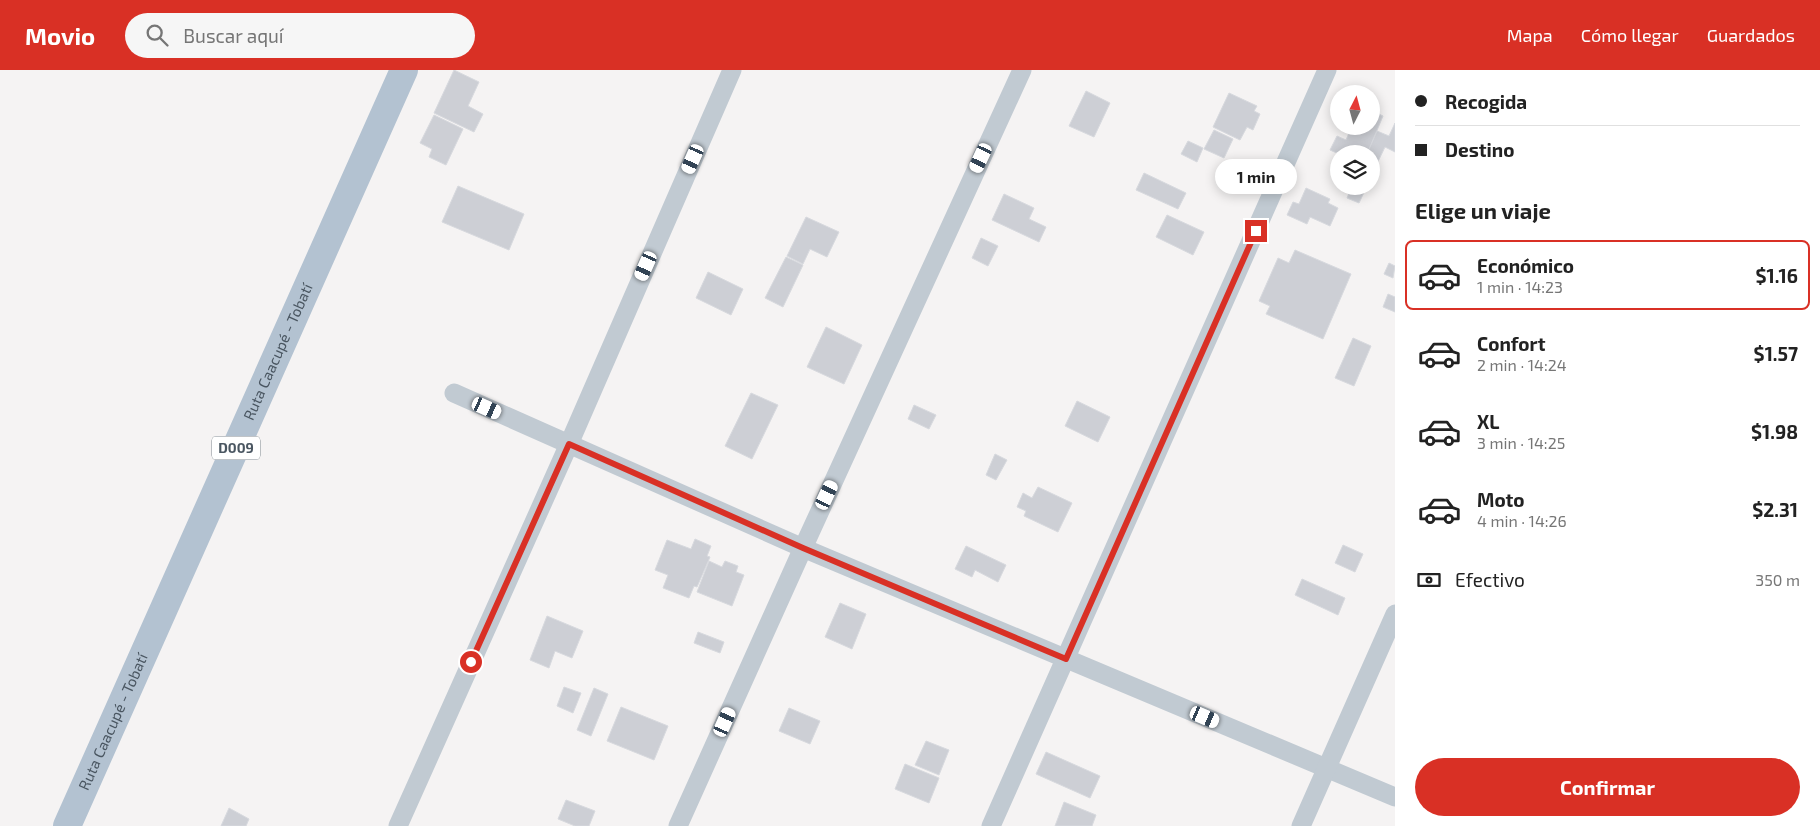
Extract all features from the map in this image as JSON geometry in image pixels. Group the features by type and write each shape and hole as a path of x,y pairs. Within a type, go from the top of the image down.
{"main road":[{"name":"Ruta Caacupé - Tobatí","path":"67,826 404,70"}],"street":[{"path":"398,826 569,444 732,70"},
{"path":"678,826 1022,70"},
{"path":"991,826 1327,70"},
{"path":"454,393 803,548 1395,797"},
{"path":"1301,826 1395,614"}],"building":[{"path":"454,70 479,82 468,106 483,114 474,132 434,113"},
{"path":"1086,91 1110,103 1094,137 1069,126"},
{"path":"1229,93 1257,106 1254,111 1260,114 1253,130 1247,127 1240,140 1213,127"},
{"path":"434,115 463,129 446,165 429,157 432,149 420,143"},
{"path":"1395,123 1395,152 1385,147 1380,157 1380,145 1371,145 1375,135 1380,135 1380,132 1389,136"},
{"path":"1214,130 1233,139 1224,158 1204,149"},
{"path":"1348,135 1375,135 1371,145 1332,145 1337,136 1346,140"},
{"path":"1188,141 1203,148 1197,162 1181,154"},
{"path":"1144,173 1186,193 1178,209 1136,190"},
{"path":"458,186 524,214 509,250 442,222"},
{"path":"1306,188 1330,199 1328,203 1338,208 1330,226 1310,217 1307,224 1287,215 1293,202 1299,204"},
{"path":"1004,194 1034,208 1029,219 1046,227 1039,242 992,220"},
{"path":"1348,195 1363,195 1359,203 1347,198"},
{"path":"1167,215 1204,232 1193,255 1156,237"},
{"path":"806,217 839,232 827,257 810,249 803,264 787,256"},
{"path":"981,238 998,246 988,266 972,258"},
{"path":"1295,250 1351,274 1323,339 1266,314 1270,306 1259,301 1278,258 1289,263"},
{"path":"786,257 803,265 783,307 765,298"},
{"path":"1389,263 1395,266 1393,278 1384,274"},
{"path":"708,272 743,289 731,315 696,298"},
{"path":"1388,294 1395,297 1395,312 1383,307"},
{"path":"826,327 862,345 844,384 807,367"},
{"path":"1353,338 1371,346 1354,386 1335,378"},
{"path":"751,393 778,405 752,459 725,446"},
{"path":"1077,401 1110,417 1098,442 1065,426"},
{"path":"914,405 936,415 929,429 908,419"},
{"path":"995,454 1007,460 996,480 986,475"},
{"path":"1038,487 1072,503 1058,532 1024,516 1026,511 1017,507 1023,493 1032,498"},
{"path":"695,539 711,546 707,556 710,557 697,587 694,586 689,598 663,588 668,575 655,570 667,540 691,549"},
{"path":"1343,545 1363,554 1355,572 1335,563"},
{"path":"966,546 1006,565 998,582 975,570 972,577 955,569"},
{"path":"709,561 722,567 725,561 738,566 736,572 744,575 732,606 697,592"},
{"path":"1302,579 1345,598 1338,615 1295,595"},
{"path":"840,603 866,614 852,649 825,637"},
{"path":"547,616 583,631 572,658 555,651 549,668 530,660"},
{"path":"698,632 724,642 720,653 694,643"},
{"path":"564,687 581,693 573,713 557,706"},
{"path":"594,688 608,694 591,736 577,730"},
{"path":"621,707 668,726 654,760 607,741"},
{"path":"789,708 820,721 810,744 779,731"},
{"path":"926,741 949,750 939,775 915,765"},
{"path":"1046,752 1100,776 1090,798 1036,774"},
{"path":"905,764 939,778 929,803 895,789"},
{"path":"566,800 595,811 589,826 575,826 558,819"},
{"path":"1064,802 1096,815 1092,826 1055,826"},
{"path":"229,808 249,819 246,826 221,826"}],"route":[{"path":"471,662 569,444 803,548 1066,659 1256,231"}]}
